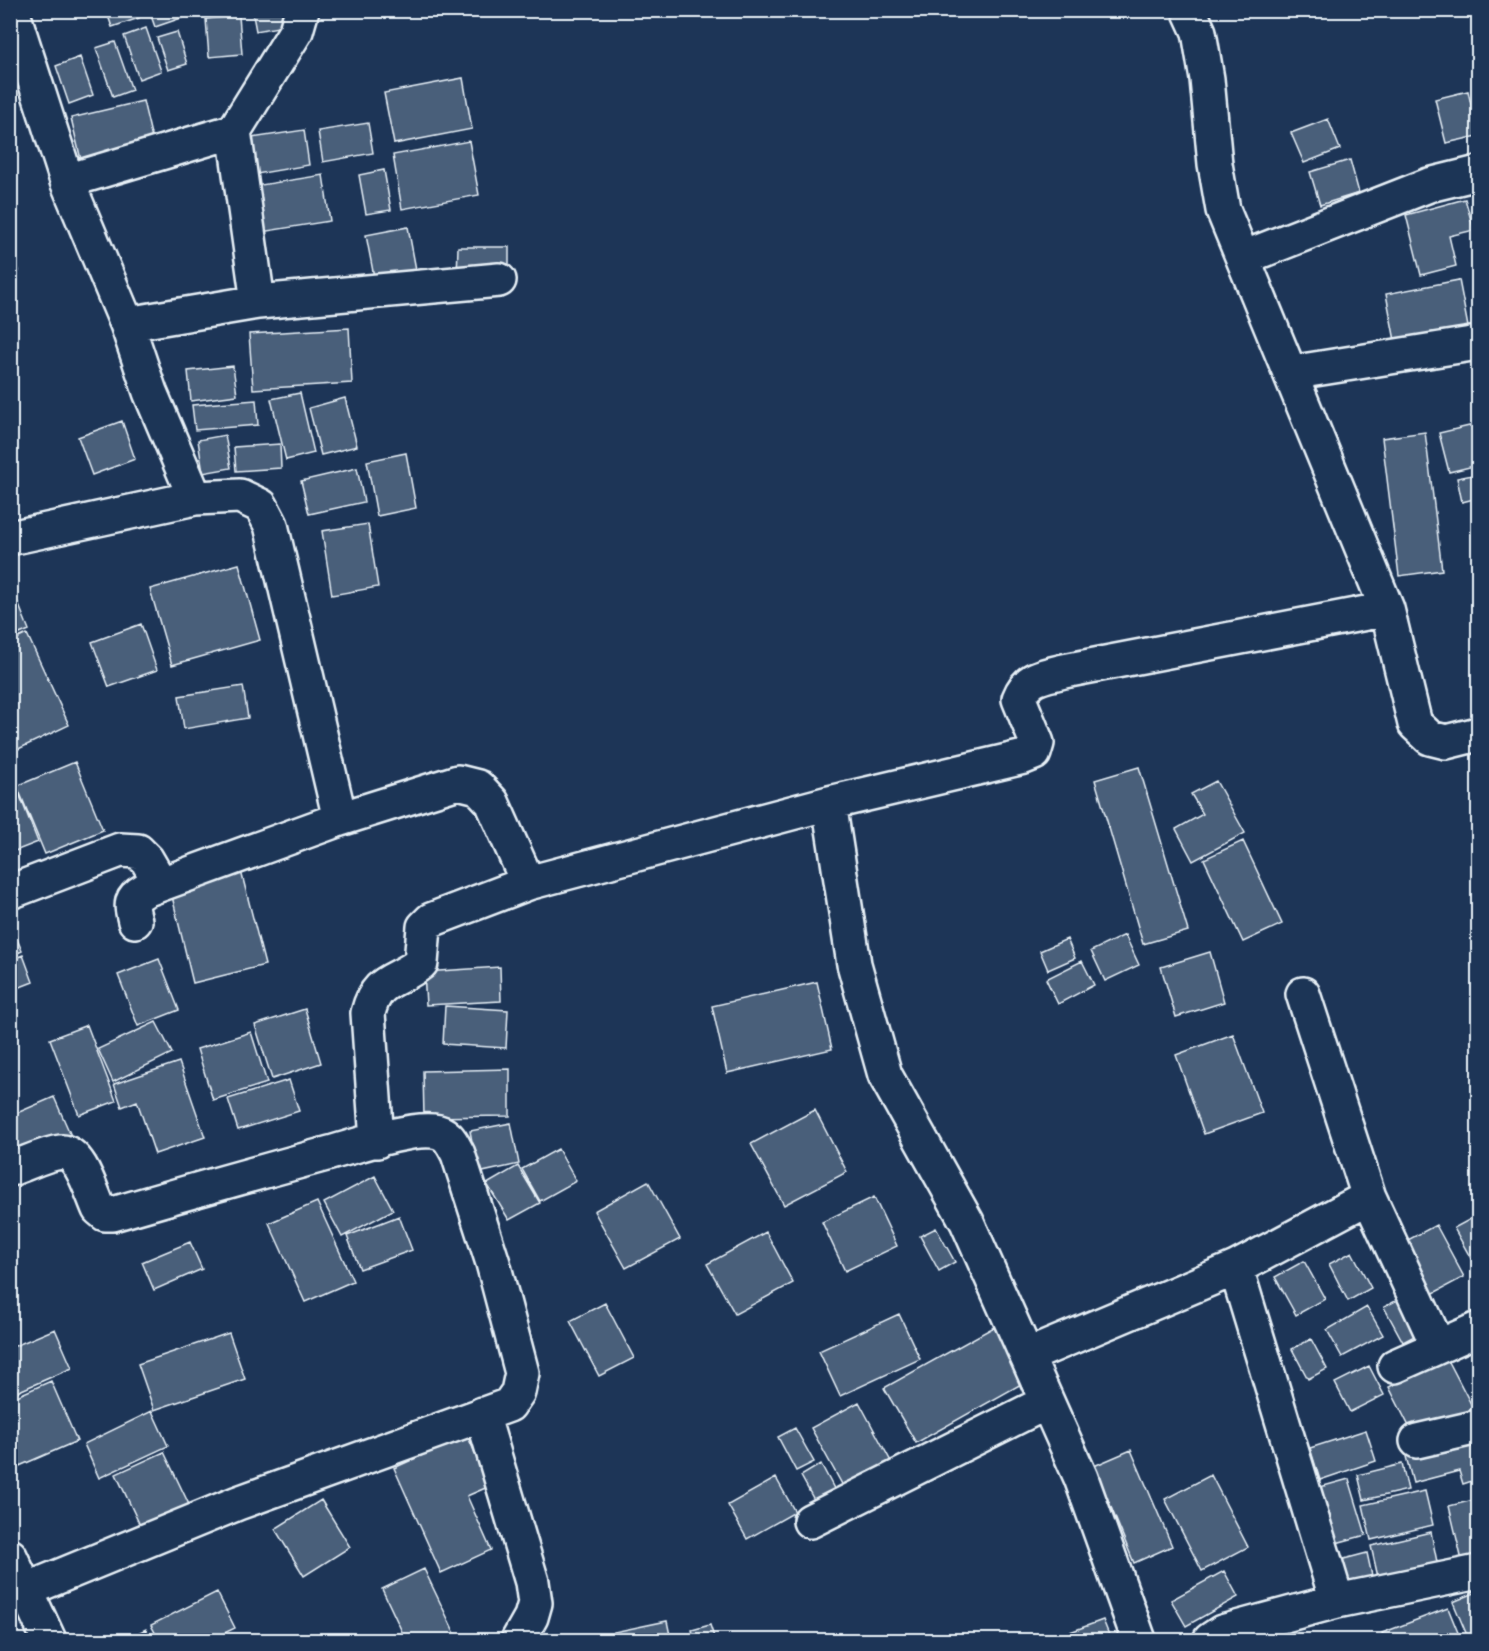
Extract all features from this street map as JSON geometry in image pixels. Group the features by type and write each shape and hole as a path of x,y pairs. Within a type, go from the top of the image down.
{"street":[{"path":"12,10 67,181 127,324 150,392 195,498"},
{"path":"258,302 234,131 296,31 302,10"},
{"path":"1189,10 1199,32 1207,79 1215,164 1224,210 1387,609 1415,724 1430,738 1446,742 1479,734"},
{"path":"67,181 234,131"},
{"path":"1243,258 1429,185 1479,173"},
{"path":"127,324 258,302 499,280"},
{"path":"1290,373 1479,343"},
{"path":"10,538 195,498 240,496 261,506 271,525 340,819"},
{"path":"377,1140 368,1013 372,998 383,984 411,971 422,963 424,927 430,920 528,883 829,803 1024,757 1034,753 1037,743 1019,699 1022,690 1029,682 1064,671 1387,609"},
{"path":"135,921 131,904 136,895 161,884 340,819 458,782 478,787 492,802 528,883"},
{"path":"829,803 854,964 885,1075 966,1221 1081,1478 1139,1641"},
{"path":"10,892 120,850 138,851 147,860 161,884"},
{"path":"1303,994 1369,1197 1438,1346"},
{"path":"10,1169 62,1152 72,1154 78,1161 99,1209 105,1214 113,1214 377,1140 435,1130 450,1138 458,1154 493,1263 522,1374 518,1392 508,1405 238,1503 26,1590"},
{"path":"1026,1356 1236,1268 1369,1197"},
{"path":"1236,1268 1337,1601"},
{"path":"1395,1366 1438,1346 1477,1333"},
{"path":"810,1521 1047,1402"},
{"path":"482,1414 532,1582 535,1603 531,1617 518,1641"},
{"path":"1417,1441 1479,1427"},
{"path":"10,1556 48,1641"},
{"path":"1210,1641 1222,1632 1337,1601 1479,1572"}],"building":[{"path":"106,10 136,10 139,18 112,27"},
{"path":"149,10 188,10 190,15 155,27"},
{"path":"199,10 233,10 200,17"},
{"path":"252,10 293,10 295,24 256,31"},
{"path":"239,16 242,54 209,57 206,19"},
{"path":"146,28 161,71 139,79 124,36"},
{"path":"177,32 187,64 168,70 157,38"},
{"path":"115,42 132,90 113,97 96,48"},
{"path":"80,57 93,95 69,104 56,66"},
{"path":"463,78 472,129 394,144 384,93"},
{"path":"1468,91 1478,136 1446,143 1435,99"},
{"path":"143,101 154,147 82,164 71,118"},
{"path":"1328,119 1340,149 1304,163 1291,133"},
{"path":"368,123 373,153 323,162 318,131"},
{"path":"304,130 309,165 251,175 245,139"},
{"path":"469,141 479,195 402,209 393,155"},
{"path":"1350,160 1359,193 1320,205 1310,172"},
{"path":"384,170 391,210 366,214 359,175"},
{"path":"323,175 330,221 255,233 248,187"},
{"path":"1465,199 1474,230 1449,236 1456,266 1421,275 1406,215"},
{"path":"408,227 417,275 375,282 366,235"},
{"path":"10,232 19,271 10,272"},
{"path":"458,247 509,247 509,278 457,278"},
{"path":"1459,280 1469,332 1396,346 1386,294"},
{"path":"349,328 352,383 253,389 249,334"},
{"path":"10,347 16,374 10,375"},
{"path":"233,366 237,395 191,401 188,371"},
{"path":"300,393 314,453 286,460 271,399"},
{"path":"345,398 357,446 321,455 309,408"},
{"path":"256,400 258,425 195,430 192,405"},
{"path":"122,421 135,459 92,475 78,437"},
{"path":"1478,424 1478,465 1449,472 1439,433"},
{"path":"1425,432 1442,570 1399,576 1382,438"},
{"path":"225,435 231,468 203,473 198,440"},
{"path":"280,444 281,468 236,471 234,447"},
{"path":"406,453 416,508 377,516 367,461"},
{"path":"357,468 364,502 309,514 301,481"},
{"path":"1478,474 1478,498 1462,502 1457,478"},
{"path":"368,524 378,587 332,595 322,531"},
{"path":"239,564 260,640 172,665 150,589"},
{"path":"10,583 29,630 10,638"},
{"path":"141,624 157,670 109,687 92,642"},
{"path":"27,634 69,725 12,752 10,642"},
{"path":"243,686 248,718 184,729 179,696"},
{"path":"75,762 103,830 45,854 17,786"},
{"path":"1139,767 1188,931 1143,944 1095,780"},
{"path":"1216,781 1245,833 1193,861 1176,829 1203,814 1191,794"},
{"path":"18,791 38,842 10,853 10,794"},
{"path":"1243,841 1282,924 1243,942 1204,859"},
{"path":"241,871 265,965 193,983 170,888"},
{"path":"10,922 22,951 10,956"},
{"path":"1125,935 1139,965 1105,981 1091,951"},
{"path":"1067,939 1075,958 1048,970 1040,951"},
{"path":"1210,952 1224,1002 1176,1017 1161,967"},
{"path":"23,955 33,982 10,991 10,960"},
{"path":"159,959 179,1010 138,1026 118,975"},
{"path":"1082,961 1094,985 1058,1004 1046,979"},
{"path":"500,967 501,1001 426,1005 424,972"},
{"path":"817,982 832,1049 727,1073 712,1006"},
{"path":"445,1006 508,1010 506,1048 443,1044"},
{"path":"305,1009 321,1063 272,1079 255,1025"},
{"path":"156,1022 172,1053 113,1082 98,1049"},
{"path":"87,1025 116,1101 79,1115 50,1039"},
{"path":"251,1032 267,1083 213,1100 197,1049"},
{"path":"1233,1034 1262,1113 1204,1134 1176,1055"},
{"path":"179,1062 205,1137 155,1154 137,1101 122,1107 114,1084"},
{"path":"510,1069 510,1116 424,1117 423,1071"},
{"path":"289,1080 299,1111 238,1130 228,1099"},
{"path":"54,1097 72,1138 10,1165 10,1116"},
{"path":"815,1110 847,1172 784,1205 751,1144"},
{"path":"511,1123 519,1164 478,1173 470,1131"},
{"path":"558,1149 576,1181 540,1201 522,1169"},
{"path":"518,1166 540,1203 509,1220 487,1184"},
{"path":"375,1176 393,1210 342,1237 324,1203"},
{"path":"648,1181 680,1239 626,1268 594,1211"},
{"path":"874,1197 897,1246 845,1271 822,1222"},
{"path":"317,1202 353,1281 305,1302 269,1223"},
{"path":"1478,1215 1478,1271 1454,1228"},
{"path":"399,1216 412,1250 360,1269 347,1236"},
{"path":"1436,1225 1464,1277 1432,1294 1404,1242"},
{"path":"936,1228 955,1262 939,1271 920,1236"},
{"path":"766,1232 793,1283 735,1314 707,1264"},
{"path":"190,1242 202,1269 154,1290 142,1262"},
{"path":"1352,1252 1371,1288 1348,1301 1329,1264"},
{"path":"1304,1261 1325,1299 1296,1315 1275,1277"},
{"path":"1405,1296 1424,1331 1403,1342 1384,1307"},
{"path":"605,1303 634,1358 599,1376 570,1321"},
{"path":"1367,1307 1383,1335 1342,1357 1327,1330"},
{"path":"899,1314 920,1359 840,1396 819,1351"},
{"path":"994,1327 1025,1382 916,1443 884,1388"},
{"path":"55,1329 72,1368 10,1395 10,1348"},
{"path":"229,1333 245,1379 154,1410 138,1364"},
{"path":"1311,1339 1327,1369 1308,1379 1292,1349"},
{"path":"1447,1358 1473,1408 1415,1438 1389,1387"},
{"path":"1369,1366 1384,1395 1350,1412 1335,1383"},
{"path":"51,1381 77,1441 10,1470 10,1399"},
{"path":"859,1402 895,1469 848,1495 811,1428"},
{"path":"152,1411 168,1446 99,1478 84,1444"},
{"path":"795,1428 814,1462 796,1471 778,1437"},
{"path":"1473,1429 1478,1449 1478,1479 1463,1484 1459,1471 1413,1483 1404,1449"},
{"path":"1366,1430 1376,1461 1320,1480 1310,1448"},
{"path":"467,1435 490,1486 467,1496 491,1550 441,1573 394,1468"},
{"path":"1131,1450 1172,1546 1134,1563 1094,1466"},
{"path":"164,1452 193,1513 145,1536 116,1474"},
{"path":"821,1464 840,1500 820,1511 801,1476"},
{"path":"1402,1464 1408,1490 1364,1500 1358,1475"},
{"path":"1211,1475 1248,1547 1202,1571 1165,1499"},
{"path":"776,1478 795,1512 747,1539 728,1505"},
{"path":"1349,1479 1366,1535 1336,1543 1320,1487"},
{"path":"1425,1491 1433,1525 1371,1540 1363,1505"},
{"path":"1478,1499 1478,1566 1464,1569 1449,1506"},
{"path":"321,1500 350,1547 304,1576 275,1529"},
{"path":"1431,1532 1439,1572 1380,1586 1371,1546"},
{"path":"1367,1553 1374,1585 1347,1591 1340,1560"},
{"path":"424,1569 458,1640 399,1640 405,1638 382,1589"},
{"path":"1224,1571 1238,1597 1186,1626 1171,1600"},
{"path":"217,1592 235,1628 210,1640 159,1640 151,1625"},
{"path":"1477,1592 1478,1640 1469,1640 1453,1602"},
{"path":"1448,1608 1461,1640 1385,1640 1382,1633"},
{"path":"1103,1620 1111,1640 1048,1640"},
{"path":"667,1621 671,1640 616,1640 614,1632"},
{"path":"710,1625 715,1640 695,1640 692,1630"},
{"path":"146,1629 152,1640 124,1640"}]}
